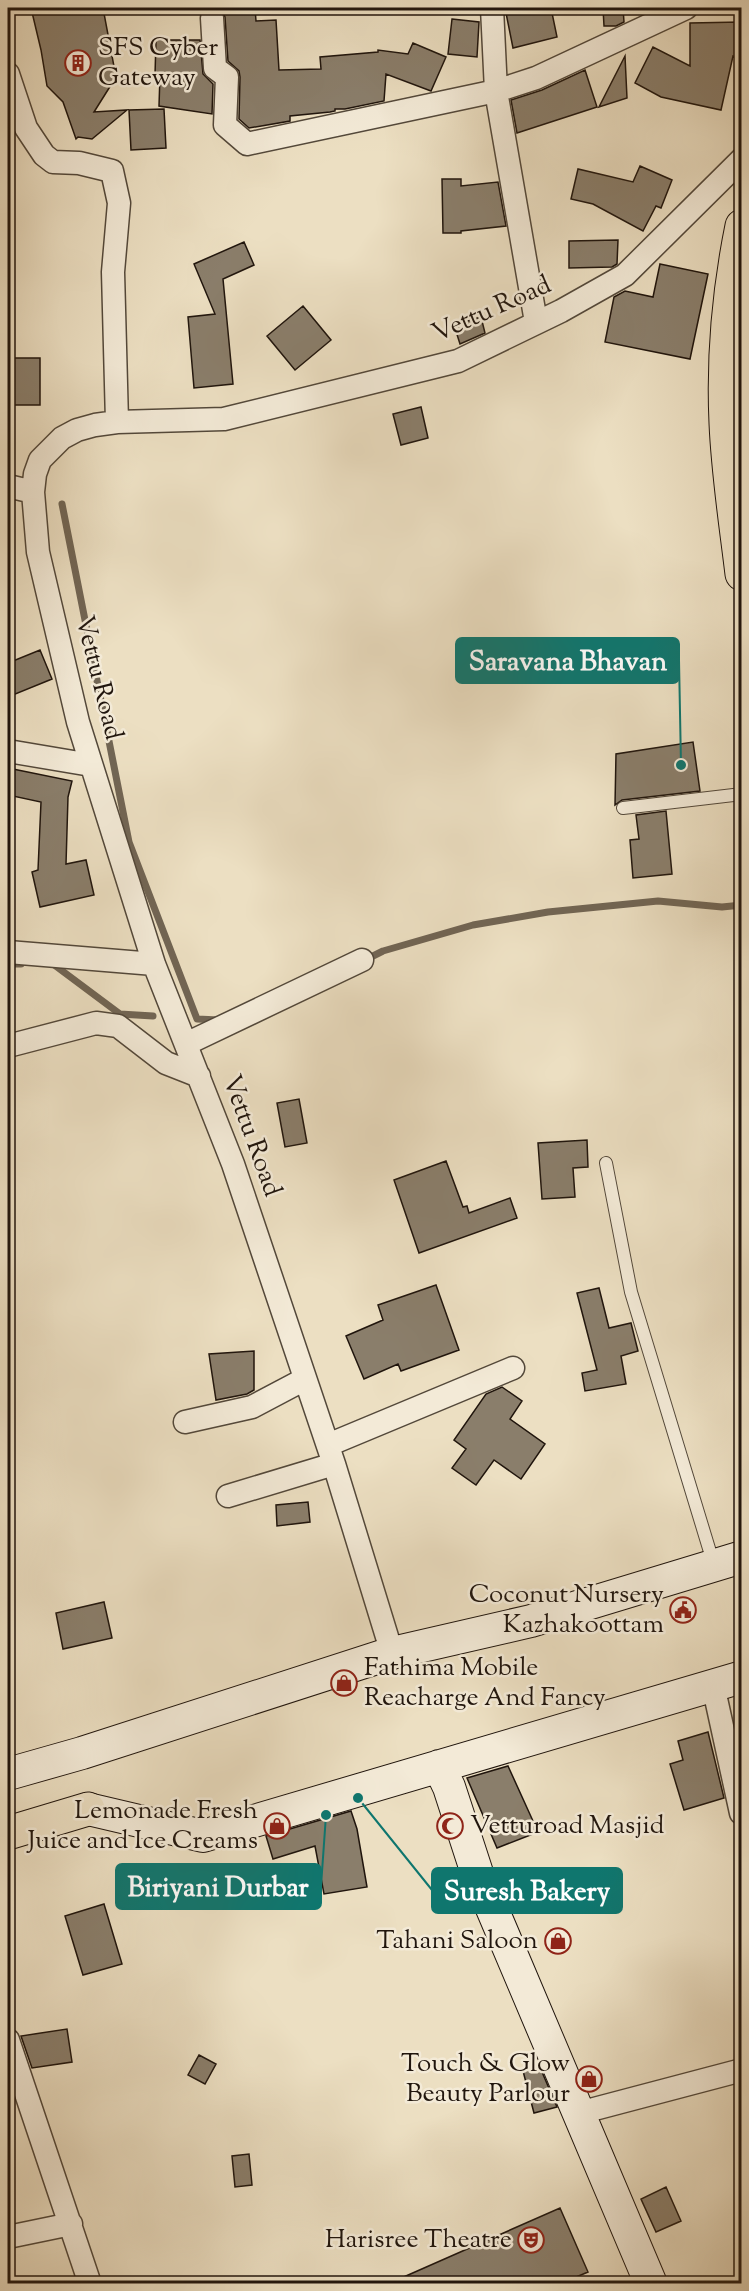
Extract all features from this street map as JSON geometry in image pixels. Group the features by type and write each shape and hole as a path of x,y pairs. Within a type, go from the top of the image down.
{"main road":[{"path":"741,226 734,264 728,326 726,423 741,574"},
{"path":"8,1833 88,1809"}],"street":[{"path":"492,8 496,91 536,322"},
{"path":"212,18 216,68 227,77 225,125 247,144 496,91 536,78 686,8"},
{"path":"8,74 26,128 44,155 53,162 79,163 112,171 119,203 113,272 117,422"},
{"name":"Vettu Road","path":"392,1653 331,1454 233,1164 153,964 91,765 78,722 38,552 33,492 35,474 40,460 62,438 86,427 117,422 224,418 458,361 561,311 626,275 741,159"},
{"path":"8,486 33,492"},
{"path":"8,751 91,765"},
{"path":"8,952 153,964"},
{"path":"186,1044 362,960"},
{"path":"8,1046 96,1023 118,1026 166,1063 199,1076"},
{"path":"228,1496 331,1454 513,1368"},
{"path":"185,1422 252,1407 305,1379"},
{"path":"8,1774 392,1653 531,1621 728,1561"},
{"path":"88,1809 203,1836 727,1681 741,1813"},
{"path":"439,1766 449,1787 477,1873 651,2283"},
{"path":"8,2040 90,2283"},
{"path":"579,2113 741,2070"},
{"path":"8,2237 71,2224"}],"lane":[{"path":"623,808 741,794"},
{"path":"606,1163 631,1292 728,1561"}],"building":[{"name":"SFS Cyber Gateway","path":"31,8 103,8 116,77 94,112 127,110 92,139 78,137 76,139 63,102 47,86"},
{"path":"220,8 255,8 256,21 276,20 279,70 321,69 320,57 378,52 378,50 408,54 413,43 446,57 431,91 386,74 384,101 335,109 330,112 290,116 290,121 249,128 239,119 239,71 228,61 225,17"},
{"path":"505,8 551,8 557,37 513,48"},
{"path":"603,8 623,8 624,22 616,26 604,26"},
{"path":"452,19 479,22 477,57 448,54"},
{"path":"741,22 741,59 733,56 721,110 661,97 635,83 653,47 690,66 690,23"},
{"path":"156,40 200,40 203,74 213,84 212,114 159,106 160,75 155,75"},
{"path":"625,56 627,98 599,107"},
{"path":"585,70 597,107 517,133 511,100 542,90"},
{"path":"164,109 166,148 131,150 129,110"},
{"path":"640,166 672,180 661,208 656,206 643,231 593,204 571,199 578,169 633,182"},
{"path":"442,179 461,179 461,186 498,182 506,226 461,231 461,233 443,233"},
{"path":"618,240 617,264 612,267 569,268 569,241"},
{"path":"244,242 254,265 223,279 233,384 194,388 188,317 215,314 194,264"},
{"path":"660,264 708,274 690,359 605,342 614,297 625,291 653,297"},
{"path":"303,306 331,340 295,370 267,336"},
{"path":"481,317 485,333 460,344 454,325"},
{"path":"8,358 40,358 40,405 8,405"},
{"path":"421,407 428,438 401,445 393,414"},
{"path":"40,650 52,679 8,697 8,663"},
{"path":"693,742 700,791 622,800 615,805 616,754"},
{"path":"8,768 72,781 68,797 66,864 86,860 94,895 40,907 32,872 38,870 41,802 8,795"},
{"path":"666,811 672,874 633,878 630,840 639,839 636,815"},
{"path":"299,1099 307,1143 285,1147 277,1103"},
{"path":"587,1140 588,1167 573,1168 575,1197 542,1199 538,1143"},
{"path":"446,1161 463,1207 467,1206 469,1213 510,1198 517,1218 419,1253 394,1180"},
{"path":"436,1285 459,1350 401,1371 398,1364 364,1379 346,1336 383,1320 378,1305"},
{"path":"599,1288 609,1328 631,1323 638,1351 621,1356 626,1384 585,1391 582,1373 597,1370 577,1293"},
{"path":"254,1351 254,1390 247,1394 216,1400 209,1354"},
{"path":"502,1387 522,1401 510,1419 545,1444 521,1479 494,1460 476,1485 452,1468 466,1449 454,1440 486,1394"},
{"path":"308,1502 310,1522 277,1526 276,1505"},
{"path":"104,1602 112,1638 63,1649 56,1613"},
{"path":"708,1732 724,1798 684,1810 670,1764 683,1760 678,1741"},
{"path":"508,1766 538,1832 497,1848 467,1778"},
{"path":"351,1811 357,1829 367,1887 324,1894 315,1846 273,1859 266,1836"},
{"path":"104,1904 122,1964 83,1975 65,1916"},
{"path":"67,2029 72,2062 32,2068 21,2036"},
{"path":"199,2055 216,2064 205,2084 188,2075"},
{"path":"539,2065 557,2107 534,2113 523,2071"},
{"path":"249,2154 252,2185 235,2187 232,2156"},
{"path":"666,2187 681,2221 656,2232 641,2199"},
{"name":"Harisree Theatre","path":"560,2208 588,2272 562,2283 390,2283"}],"waterway":[{"path":"62,504 129,842 197,1019 219,1020"},
{"path":"365,960 383,951 473,925 548,912 658,901 722,907 742,905"},
{"path":"8,964 21,964"},
{"path":"53,964 120,1014 153,1016"}],"place":[{"name":"SFS Cyber Gateway","path":"78,63"},
{"name":"Saravana Bhavan","path":"681,765"},
{"name":"Coconut Nursery Kazhakoottam","path":"683,1610"},
{"name":"Fathima Mobile Reacharge And Fancy","path":"344,1683"},
{"name":"Suresh Bakery","path":"358,1798"},
{"name":"Biriyani Durbar","path":"326,1815"},
{"name":"Lemonade Fresh Juice and Ice Creams","path":"277,1826"},
{"name":"Vetturoad Masjid","path":"450,1826"},
{"name":"Tahani Saloon","path":"558,1941"},
{"name":"Touch & Glow Beauty Parlour","path":"589,2079"},
{"name":"Harisree Theatre","path":"531,2240"}]}
